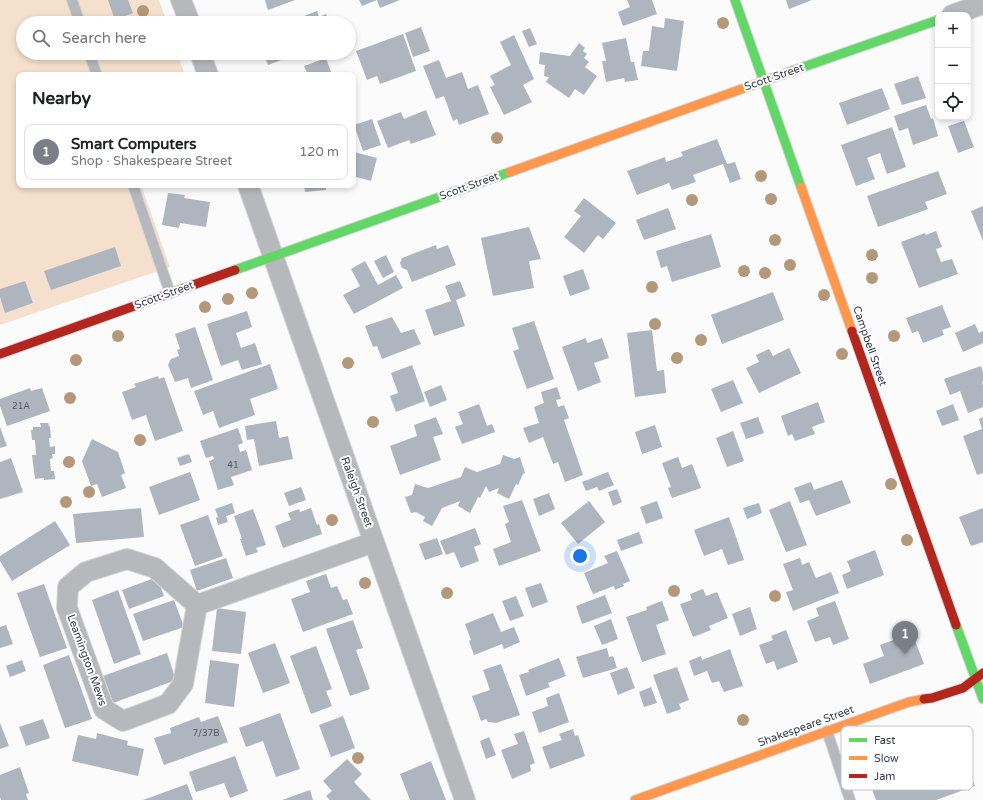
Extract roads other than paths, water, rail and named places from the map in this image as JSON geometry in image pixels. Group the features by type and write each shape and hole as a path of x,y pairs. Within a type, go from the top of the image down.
{"street":[{"path":"182,0 188,16"},
{"name":"Campbell Street","path":"735,0 983,699"},
{"path":"960,12 983,4"},
{"name":"Scott Street","path":"0,354 935,21"},
{"path":"203,60 207,72"},
{"name":"Raleigh Street","path":"249,188 465,800"},
{"path":"197,605 374,542"},
{"name":"Leamington Mews","path":"126,559 155,568 197,605 183,684 168,704 123,721 104,709 67,608 68,587 86,572 126,559"},
{"name":"Shakespeare Street","path":"841,726 909,702 932,698 963,688 983,673"},
{"name":"Shakespeare Street","path":"635,800 841,726"}],"lane":[{"path":"72,0 78,16"},
{"path":"91,60 95,72"},
{"path":"134,188 170,293"},
{"path":"827,731 841,773"},
{"path":"847,790 850,800"}],"place":[{"name":"Smart Computers","path":"905,654"}]}
